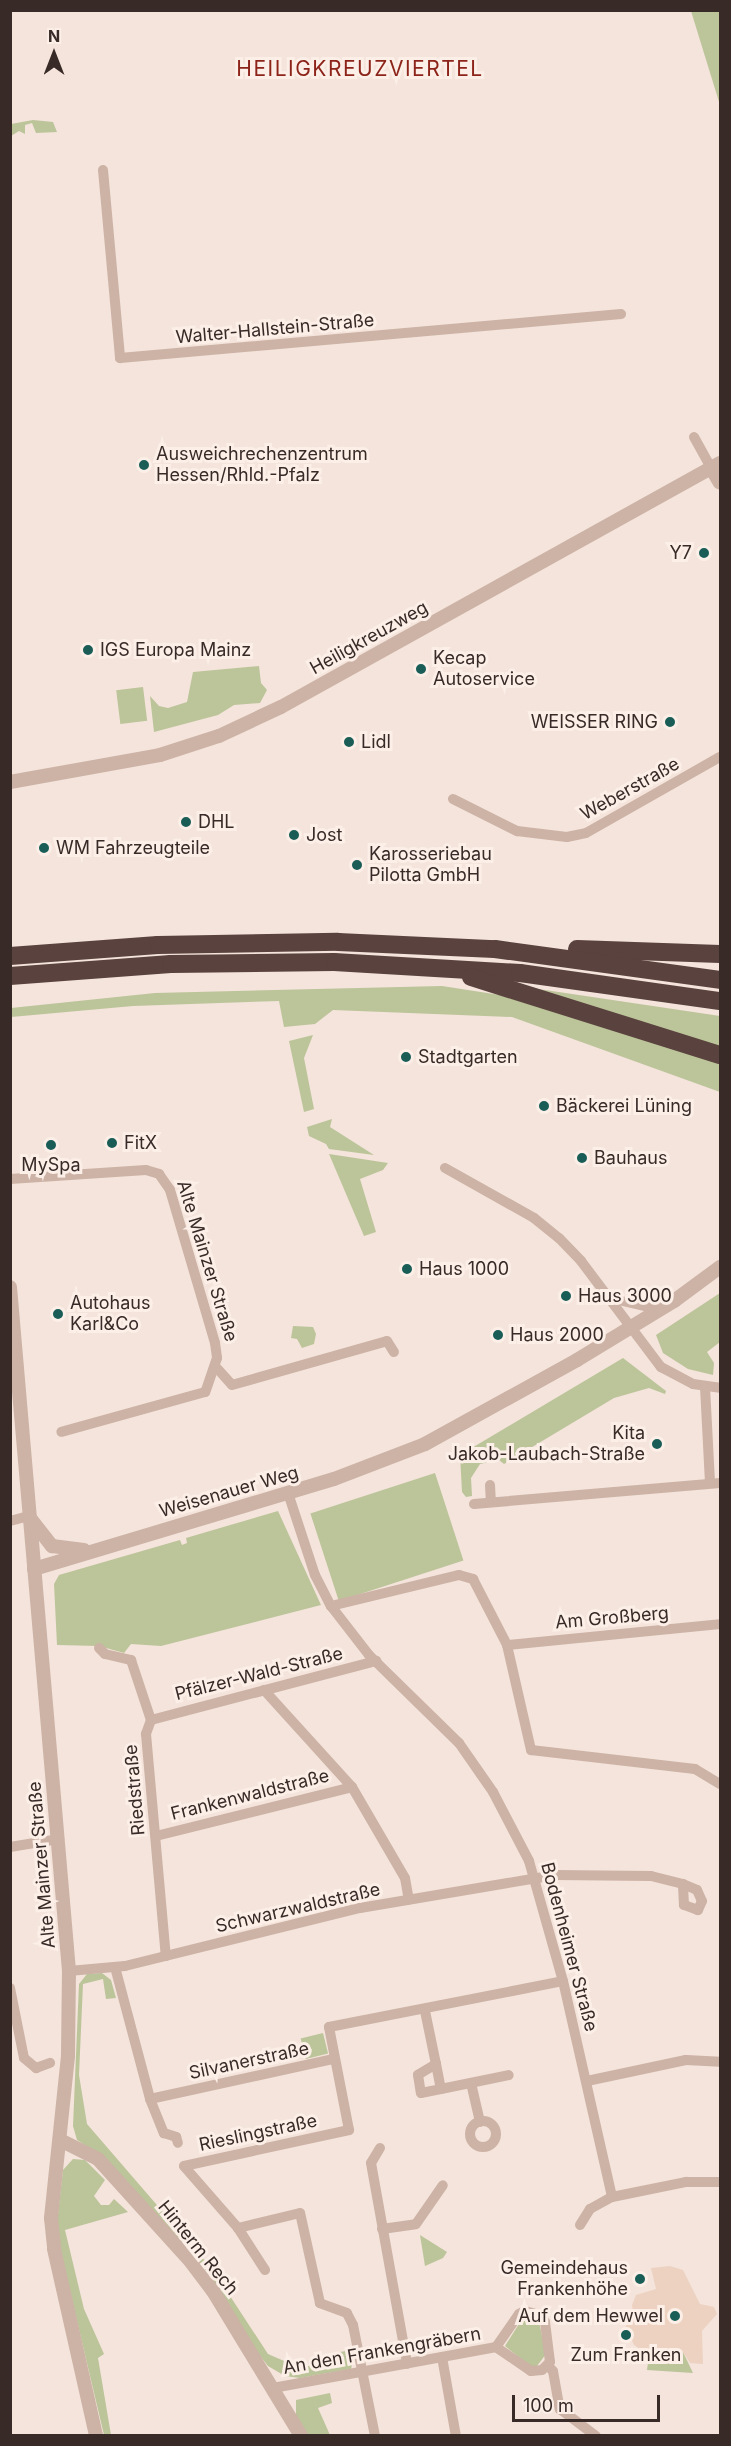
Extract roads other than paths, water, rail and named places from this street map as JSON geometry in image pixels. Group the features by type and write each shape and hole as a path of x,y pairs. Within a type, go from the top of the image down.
{"highway":[{"path":"10,956 236,942 720,954"},
{"path":"495,949 720,980"},
{"path":"10,976 246,961 435,966 574,979 720,1001"},
{"path":"435,966 720,1055"}],"street":[{"name":"Walter-Hallstein-Straße","path":"104,170 120,358 621,314"},
{"path":"694,437 716,465 720,483"},
{"name":"Heiligkreuzweg","path":"15,780 160,755 219,736 281,707 716,465"},
{"name":"Weberstraße","path":"453,799 517,831 567,837 586,833 720,757"},
{"path":"445,1168 534,1218 581,1261 661,1367 705,1387 719,1387"},
{"name":"Alte Mainzer Straße","path":"10,1179 146,1170 159,1174 170,1190 215,1343 214,1366 205,1392 62,1432"},
{"name":"Weisenauer Weg","path":"34,1569 376,1465 432,1441 631,1327 674,1301 718,1270"},
{"name":"Alte Mainzer Straße","path":"10,1287 69,1971 69,2035 51,2218 54,2249 96,2436"},
{"path":"610,1298 646,1306 674,1301"},
{"name":"Alte Mainzer Straße","path":"214,1366 232,1385 387,1341 394,1352"},
{"path":"474,1504 715,1483 705,1387"},
{"path":"490,1485 491,1502"},
{"name":"Bodenheimer Straße","path":"288,1493 315,1575 331,1606 376,1661 459,1743 493,1792 535,1878 587,2081 612,2197"},
{"path":"10,1521 29,1516 52,1546 98,1549"},
{"path":"331,1606 459,1575 477,1583 507,1646 531,1750 695,1769 720,1784"},
{"name":"Am Großberg","path":"507,1646 720,1624"},
{"name":"Riedstraße","path":"99,1648 105,1654 131,1660 151,1720 146,1734 166,1956"},
{"name":"Pfälzer-Wald-Straße","path":"151,1720 376,1661"},
{"path":"264,1690 352,1787 405,1878 409,1900"},
{"name":"Frankenwaldstraße","path":"156,1836 352,1787"},
{"path":"10,1847 59,1839"},
{"name":"Schwarzwaldstraße","path":"69,1971 115,1967 409,1900 535,1878 626,1873 683,1884"},
{"path":"115,1967 150,2099 164,2133 176,2137 178,2144"},
{"name":"Silvanerstraße","path":"150,2099 334,2059 329,2027 415,2009 425,2011 563,1982"},
{"path":"10,1988 24,2058 36,2068 50,2063"},
{"path":"425,2011 441,2089"},
{"name":"Rieslingstraße","path":"265,2270 238,2228 184,2166 349,2130 334,2059"},
{"path":"587,2081 686,2060 720,2062"},
{"path":"436,2064 417,2075 421,2093 509,2075"},
{"path":"471,2083 480,2122"},
{"name":"Hinterm Rech","path":"60,2140 98,2159 191,2262 213,2291 301,2436"},
{"path":"380,2148 371,2163 407,2364"},
{"path":"580,2225 590,2209 612,2197 686,2182 720,2182"},
{"path":"382,2229 416,2224 443,2185"},
{"path":"238,2228 300,2213 320,2303 347,2313 351,2319 375,2436"},
{"name":"An den Frankengräbern","path":"273,2388 496,2347 519,2314 531,2311 545,2322 551,2354 548,2366 531,2371 496,2347"},
{"path":"442,2357 456,2436"},
{"path":"548,2366 553,2371 560,2409 596,2436"}],"place":[{"name":"Ausweichrechenzentrum Hessen/Rhld.-Pfalz","path":"144,465"},
{"name":"Y7","path":"704,553"},
{"name":"IGS Europa Mainz","path":"88,650"},
{"name":"Kecap Autoservice","path":"421,669"},
{"name":"WEISSER RING","path":"670,722"},
{"name":"Lidl","path":"349,742"},
{"name":"DHL","path":"186,822"},
{"name":"Jost","path":"294,835"},
{"name":"WM Fahrzeugteile","path":"44,848"},
{"name":"Karosseriebau Pilotta GmbH","path":"357,865"},
{"name":"Stadtgarten","path":"406,1057"},
{"name":"Bäckerei Lüning","path":"544,1106"},
{"name":"FitX","path":"112,1143"},
{"name":"MySpa","path":"51,1145"},
{"name":"Bauhaus","path":"582,1158"},
{"name":"Haus 1000","path":"407,1269"},
{"name":"Haus 3000","path":"566,1296"},
{"name":"Autohaus Karl&Co","path":"58,1314"},
{"name":"Haus 2000","path":"498,1335"},
{"name":"Kita Jakob-Laubach-Straße","path":"657,1444"},
{"name":"Gemeindehaus Frankenhöhe","path":"640,2279"},
{"name":"Auf dem Hewwel","path":"675,2316"},
{"name":"Zum Franken","path":"626,2335"}],"district":[{"name":"HEILIGKREUZVIERTEL","path":"360,69"}]}
